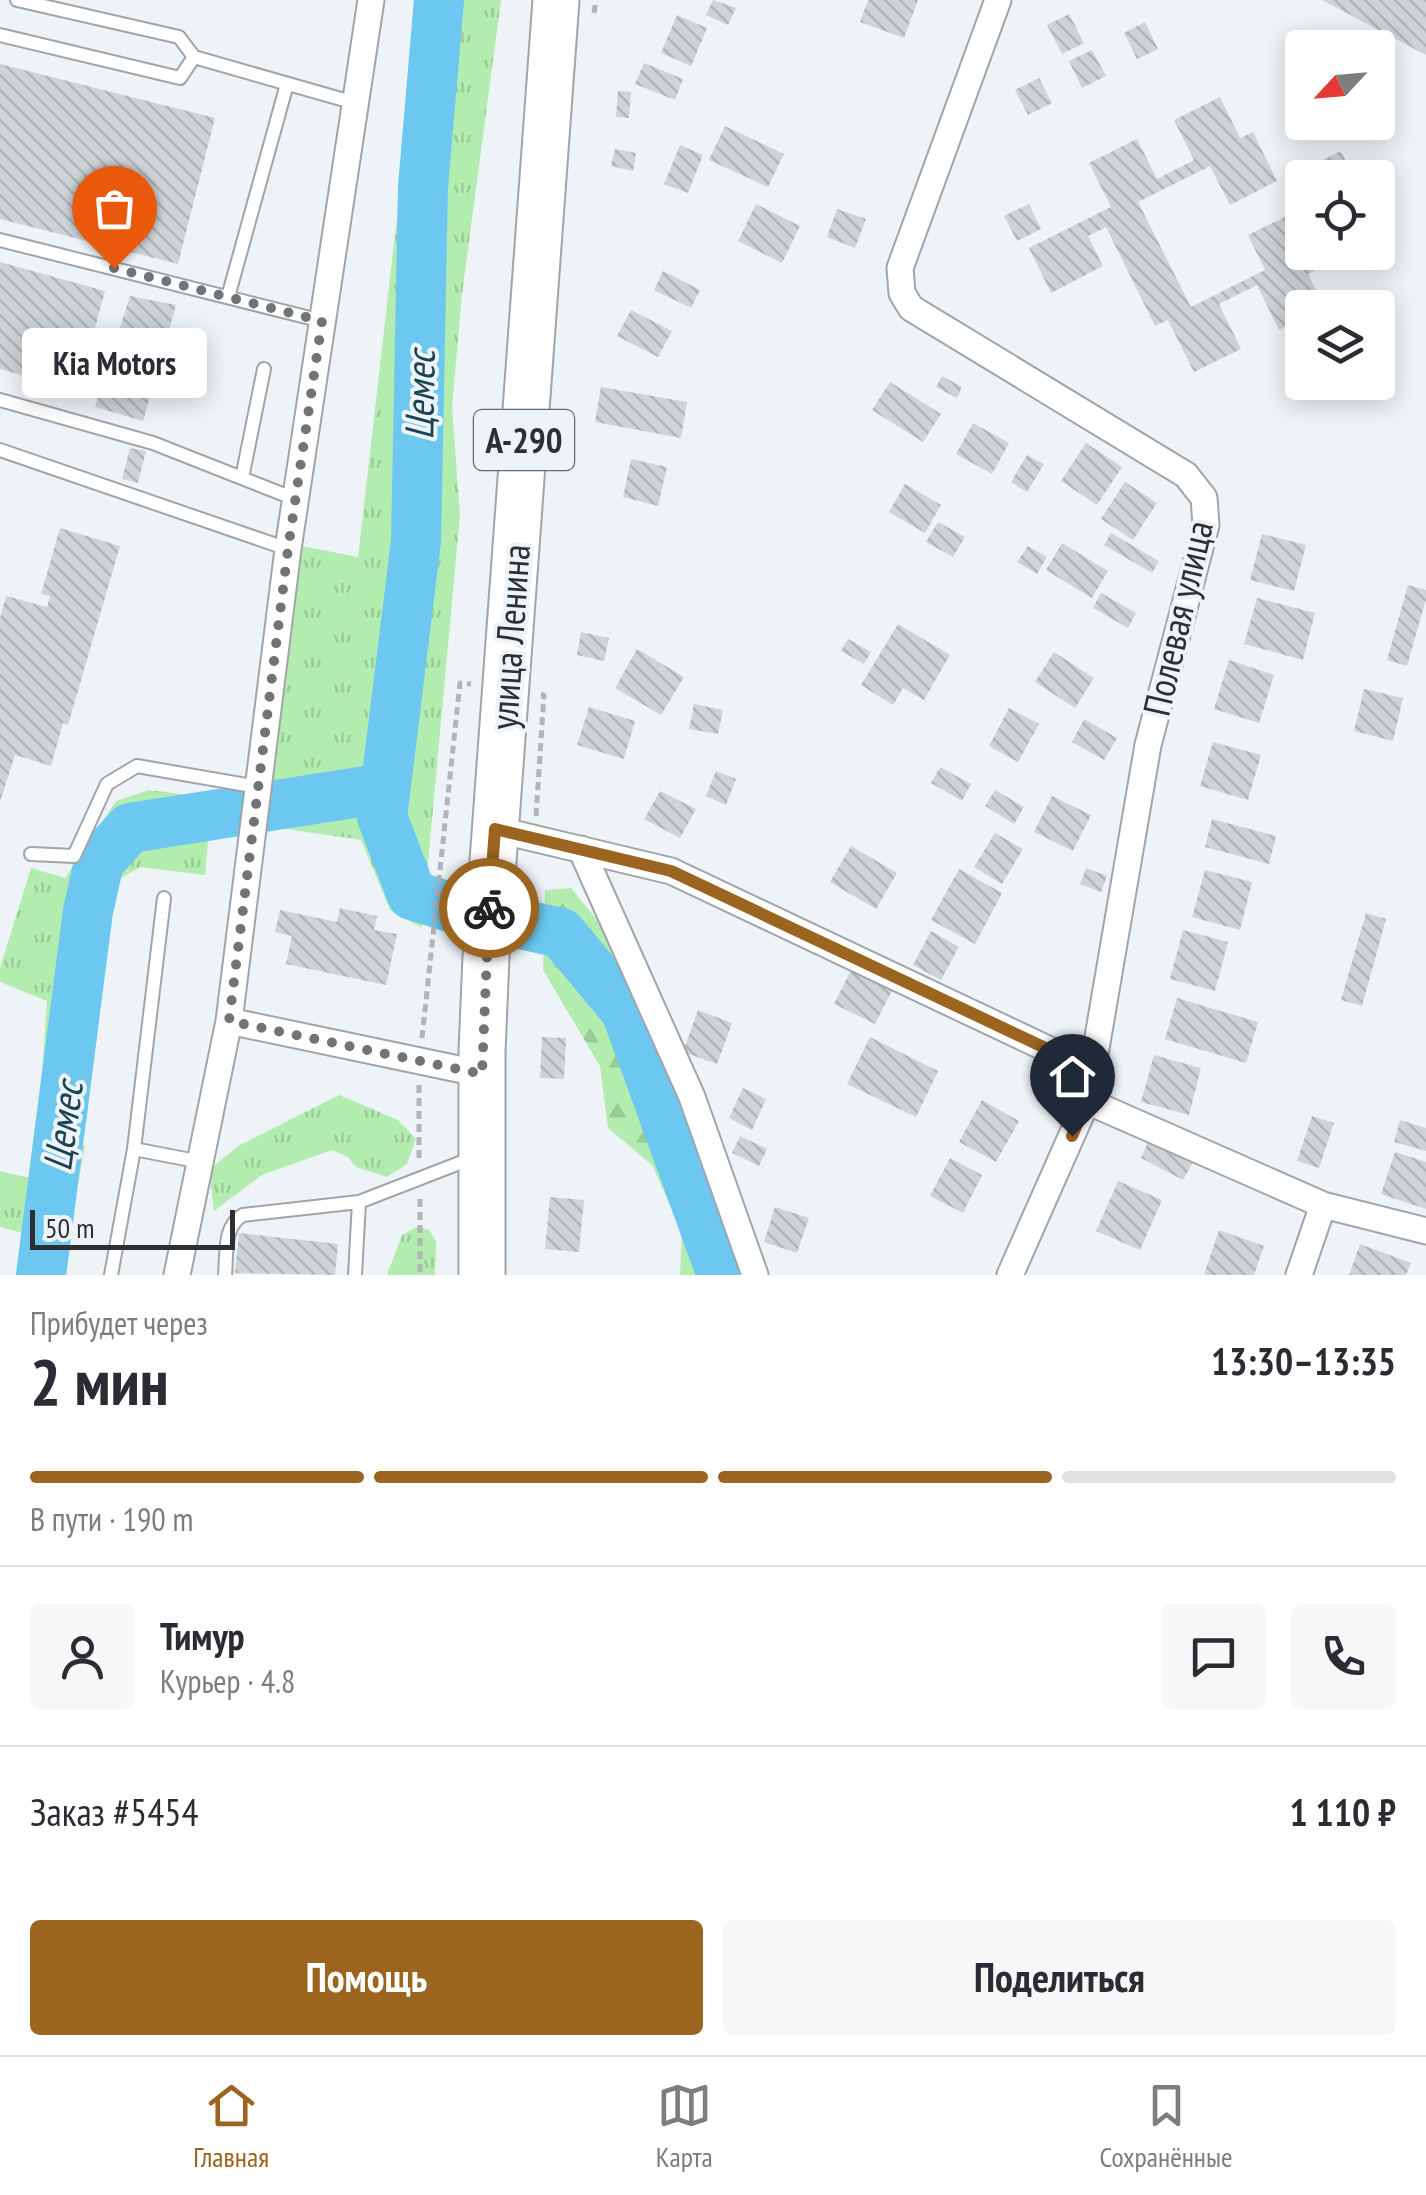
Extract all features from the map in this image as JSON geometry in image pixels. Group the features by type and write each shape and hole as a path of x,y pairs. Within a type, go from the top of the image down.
{"highway":[{"name":"улица Ленина","path":"482,1275 482,1074 490,879 556,0"}],"street":[{"path":"178,1275 229,1021 288,549 372,0"},
{"name":"Полевая улица","path":"998,0 900,268 902,292 911,308 1186,476 1204,498 1206,525 1148,745 1087,1101 1010,1275"},
{"path":"495,829 671,871 1092,1070"},
{"path":"581,850 692,1097 755,1275"},
{"path":"229,1021 482,1074"},
{"path":"1087,1101 1323,1205 1426,1231"},
{"path":"1299,1275 1323,1205"}],"lane":[{"path":"18,0 179,36 194,57 355,103"},
{"path":"0,34 180,78 194,57"},
{"path":"228,297 287,84"},
{"path":"0,240 322,321"},
{"path":"242,478 264,369"},
{"path":"0,400 153,443 296,499"},
{"path":"0,450 288,549"},
{"path":"31,854 74,856 107,784 137,766 258,788"},
{"path":"112,1275 134,1149 164,898"},
{"path":"134,1149 201,1162"},
{"path":"225,1275 228,1232 234,1220 243,1215 358,1202 482,1154"},
{"path":"355,1275 358,1202"}],"path":[{"path":"420,1275 419,1061 440,864"}],"green space":[{"path":"422,0 501,0 462,294 452,407 460,515 422,928 390,910 361,840 266,826 302,546 358,557"},
{"path":"149,790 212,798 205,875 140,867 116,881 86,1124 39,1115 47,1001 0,982 0,968 31,868 65,878 116,801"},
{"path":"571,888 606,931 672,1064 745,1275 680,1275 682,1232 652,1165 608,1128 600,1066 543,970 545,890"},
{"path":"339,1095 398,1120 416,1139 407,1164 387,1177 356,1167 348,1157 332,1150 262,1175 214,1211 209,1170 238,1146"},
{"path":"39,1135 85,1146 62,1275 22,1275 31,1235 0,1227 0,1171 34,1179"},
{"path":"417,1227 429,1230 436,1241 435,1275 387,1275 402,1235"}],"building":[{"path":"713,0 736,8 728,25 706,15"},
{"path":"868,0 918,0 904,38 860,22"},
{"path":"1322,0 1426,0 1426,55 1395,39 1395,30 1379,30"},
{"path":"1069,14 1084,43 1062,54 1047,25"},
{"path":"677,15 707,28 691,66 661,53"},
{"path":"1145,22 1158,49 1137,59 1124,33"},
{"path":"1092,50 1106,76 1082,88 1069,61"},
{"path":"644,63 683,79 675,100 635,84"},
{"path":"0,64 215,118 178,264 0,219"},
{"path":"1039,78 1052,103 1028,115 1015,90"},
{"path":"618,91 631,92 629,118 616,117"},
{"path":"1220,97 1240,138 1253,132 1277,181 1230,205 1210,166 1138,202 1191,307 1265,270 1248,235 1285,217 1285,270 1316,270 1308,274 1316,290 1285,290 1285,327 1279,330 1257,285 1219,304 1241,349 1194,372 1168,320 1155,326 1106,227 1088,236 1103,266 1051,293 1029,248 1111,207 1089,163 1137,139 1157,179 1194,160 1174,120"},
{"path":"725,126 784,154 768,187 709,160"},
{"path":"680,145 703,155 688,193 664,184"},
{"path":"615,149 636,153 633,171 611,166"},
{"path":"1341,151 1345,160 1322,160"},
{"path":"756,204 800,226 782,263 738,241"},
{"path":"1029,204 1041,229 1017,241 1004,216"},
{"path":"837,209 866,219 855,248 827,237"},
{"path":"0,262 105,291 78,391 0,369"},
{"path":"663,271 700,290 691,308 654,290"},
{"path":"130,296 176,305 143,421 95,407"},
{"path":"631,310 672,331 658,357 617,336"},
{"path":"942,376 962,387 957,398 936,387"},
{"path":"890,382 941,414 923,442 872,410"},
{"path":"601,387 687,402 681,438 595,422"},
{"path":"973,423 1009,443 992,474 956,454"},
{"path":"1086,443 1122,467 1097,505 1061,481"},
{"path":"130,448 146,451 138,483 122,479"},
{"path":"1027,455 1044,464 1027,492 1011,482"},
{"path":"631,459 667,467 658,506 623,497"},
{"path":"1125,482 1157,503 1133,540 1101,519"},
{"path":"905,484 941,505 925,533 889,512"},
{"path":"938,522 965,537 953,557 926,542"},
{"path":"60,528 120,546 68,725 63,723 51,766 15,755 0,802 0,618 6,596 47,607 50,596 41,594"},
{"path":"1111,533 1159,561 1152,573 1104,545"},
{"path":"1262,534 1306,545 1294,591 1250,580"},
{"path":"1062,543 1108,571 1092,598 1046,570"},
{"path":"1028,546 1047,557 1037,574 1017,562"},
{"path":"1408,585 1426,590 1426,599 1407,666 1387,660"},
{"path":"1101,593 1136,613 1128,628 1093,608"},
{"path":"1257,598 1315,613 1303,660 1244,644"},
{"path":"898,624 950,655 924,700 903,688 893,705 861,685"},
{"path":"581,632 609,638 604,661 577,655"},
{"path":"848,639 871,652 864,664 841,651"},
{"path":"637,649 684,677 661,715 615,688"},
{"path":"1054,652 1094,678 1075,708 1035,682"},
{"path":"1229,660 1274,675 1259,723 1214,709"},
{"path":"1364,689 1403,698 1393,741 1354,731"},
{"path":"694,704 723,710 718,734 689,729"},
{"path":"589,707 635,721 624,759 577,745"},
{"path":"1009,708 1039,724 1018,762 989,746"},
{"path":"1084,719 1117,738 1104,760 1072,742"},
{"path":"1213,742 1261,755 1248,800 1200,786"},
{"path":"940,767 971,784 962,801 931,783"},
{"path":"716,771 736,779 726,805 706,796"},
{"path":"995,790 1024,807 1014,824 985,806"},
{"path":"660,791 696,809 680,838 644,819"},
{"path":"1052,796 1091,815 1073,851 1034,832"},
{"path":"1212,819 1276,836 1269,864 1205,847"},
{"path":"995,833 1023,849 1002,884 974,867"},
{"path":"851,846 897,873 876,909 830,882"},
{"path":"1086,868 1107,876 1101,892 1080,884"},
{"path":"959,869 1002,893 975,944 931,920"},
{"path":"1205,870 1252,882 1240,930 1192,917"},
{"path":"340,908 377,916 374,930 397,934 386,985 286,964 292,936 275,932 280,910 337,922"},
{"path":"1366,913 1386,919 1362,1006 1341,1000"},
{"path":"1183,930 1228,942 1215,991 1170,979"},
{"path":"931,931 959,947 941,980 913,965"},
{"path":"853,966 894,987 875,1024 834,1004"},
{"path":"1177,998 1258,1022 1246,1063 1165,1039"},
{"path":"698,1010 732,1023 717,1064 683,1052"},
{"path":"542,1037 566,1038 564,1079 540,1078"},
{"path":"870,1037 938,1071 916,1117 847,1084"},
{"path":"1154,1055 1201,1068 1189,1115 1141,1102"},
{"path":"743,1088 766,1099 752,1130 729,1118"},
{"path":"982,1100 1019,1121 996,1162 959,1142"},
{"path":"1312,1116 1334,1123 1319,1168 1297,1161"},
{"path":"1400,1120 1426,1128 1426,1151 1394,1142"},
{"path":"740,1136 767,1149 759,1166 732,1153"},
{"path":"1149,1140 1193,1162 1183,1180 1141,1158"},
{"path":"1395,1152 1426,1162 1426,1209 1381,1194"},
{"path":"950,1158 982,1175 963,1213 930,1196"},
{"path":"1118,1181 1162,1200 1140,1250 1096,1231"},
{"path":"550,1197 584,1200 579,1252 545,1249"},
{"path":"775,1207 809,1218 797,1253 764,1242"},
{"path":"1219,1230 1264,1246 1254,1275 1204,1275"},
{"path":"239,1233 338,1244 335,1275 235,1273"},
{"path":"1360,1244 1411,1263 1406,1275 1349,1275"}],"waterway":[{"name":"Цемес","path":"439,0 423,187 416,541 382,817 412,895 462,911 561,933 626,1011 722,1275"},
{"name":"Цемес","path":"41,1275 88,911 99,862 130,828 385,788"}],"way so far":[{"path":"114,268 322,321 288,549 229,1021 482,1074 489,908"}],"place":[{"name":"Kia Motors","path":"114,268"}],"route":[{"path":"489,908 495,829 671,871 1092,1070 1087,1101 1072,1136"}]}
